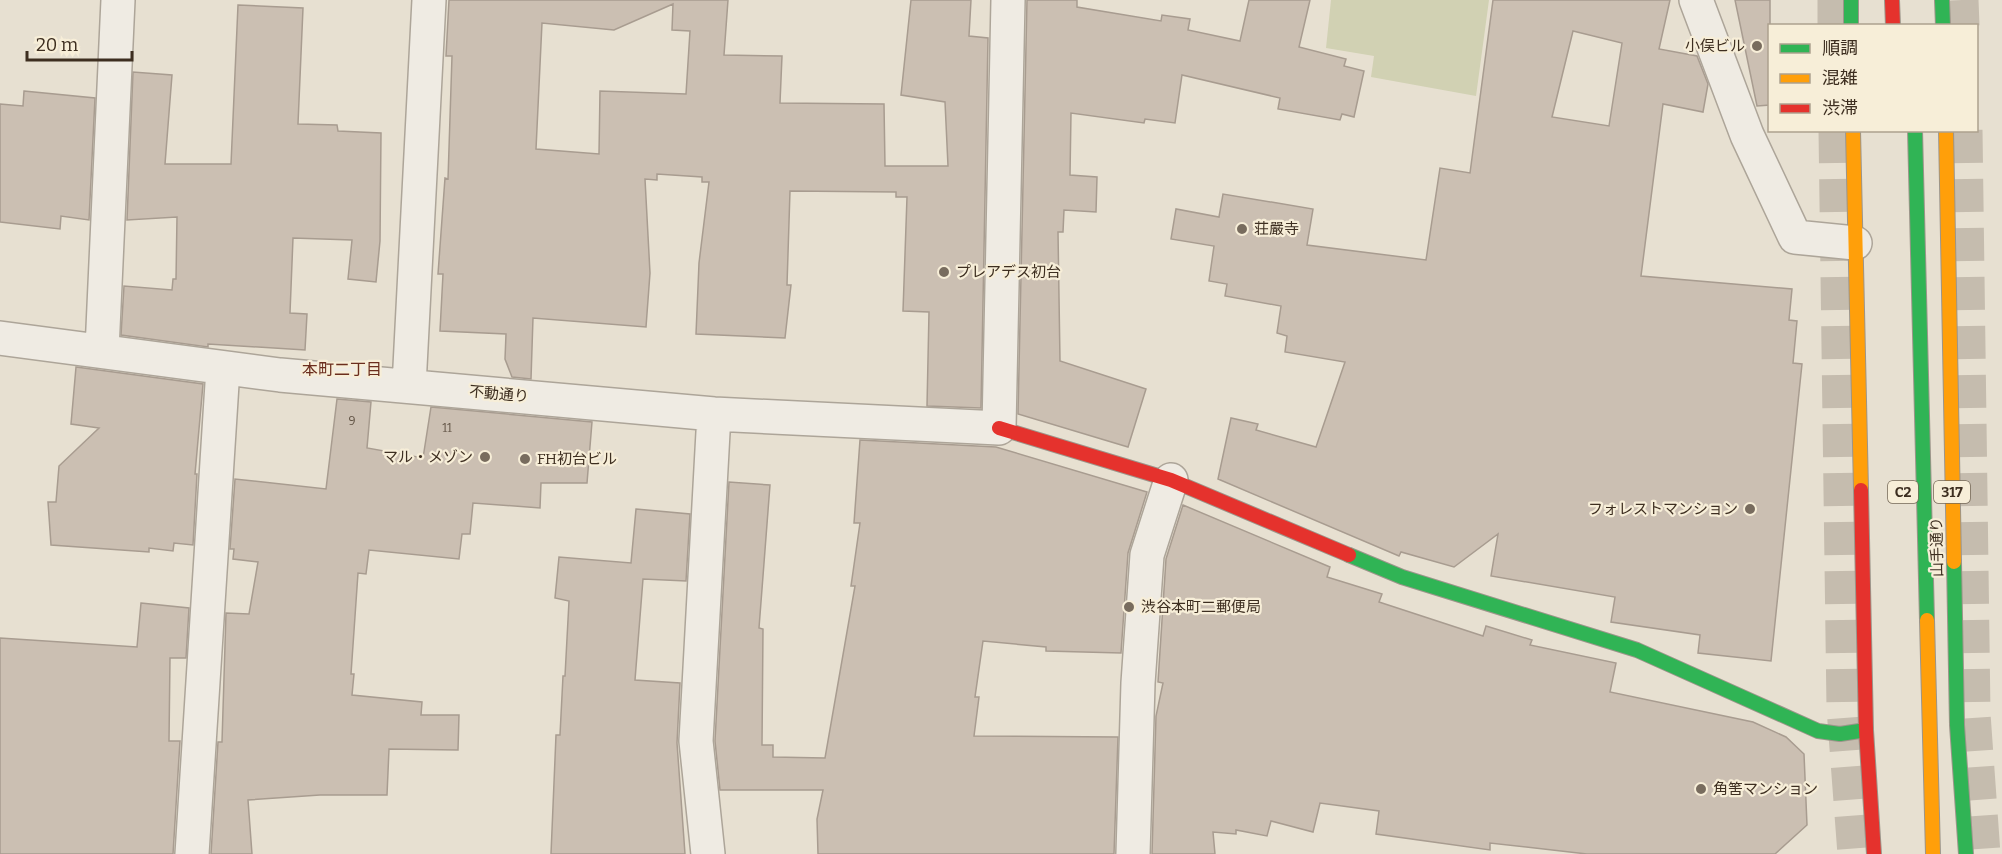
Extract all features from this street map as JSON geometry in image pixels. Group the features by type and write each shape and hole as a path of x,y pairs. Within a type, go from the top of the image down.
{"main road":[{"path":"1851,0 1851,24"},
{"path":"1892,0 1893,24"},
{"path":"1942,0 1943,24"},
{"path":"1853,132 1866,730 1874,854"},
{"name":"C2","path":"1916,132 1933,854"},
{"name":"山手通り","path":"1946,132 1957,725 1966,854"},
{"path":"999,428 1171,480 1402,577 1637,650 1818,731 1840,734 1866,730"}],"street":[{"path":"102,350 118,0"},
{"path":"409,386 429,0"},
{"path":"999,428 1008,0"},
{"path":"1696,0 1747,135 1795,237 1855,243"},
{"name":"不動通り","path":"0,338 223,368 714,414 999,428"},
{"path":"192,854 223,368"},
{"path":"708,854 696,741 714,414"},
{"path":"1133,854 1138,683 1147,555 1171,480"}],"green space":[{"path":"1331,0 1489,0 1476,96 1371,77 1374,56 1326,48"}],"building":[{"path":"449,0 728,0 724,55 782,56 780,103 884,104 885,166 948,166 945,102 901,95 911,0 971,0 969,36 988,38 981,408 927,406 929,312 903,311 907,197 896,197 896,192 790,191 787,285 791,285 785,338 696,334 699,263 709,182 702,182 702,177 657,174 657,180 645,179 650,273 646,327 533,318 531,379 512,377 505,359 506,334 440,331 443,274 438,274 445,178 448,179 452,56 446,56","holes":["673,4 672,30 690,31 686,94 600,91 599,154 536,149 542,23 614,30"]},
{"path":"1027,0 1077,0 1077,7 1161,21 1162,15 1190,19 1188,30 1240,41 1249,0 1310,0 1299,47 1346,59 1344,66 1364,71 1354,117 1342,114 1340,120 1278,109 1280,98 1182,75 1175,123 1145,119 1144,123 1071,113 1070,175 1097,177 1096,212 1064,210 1063,232 1058,232 1060,361 1146,389 1128,447 1018,414"},
{"path":"1493,0 1670,0 1659,49 1697,56 1708,84 1703,112 1663,104 1641,276 1792,289 1789,320 1797,321 1793,363 1802,364 1771,661 1698,653 1700,635 1611,622 1615,597 1491,576 1498,534 1454,567 1401,552 1399,556 1218,479 1231,418 1258,424 1256,430 1316,447 1345,362 1285,352 1287,336 1277,333 1281,306 1225,296 1227,284 1209,281 1214,246 1171,239 1176,209 1219,217 1223,194 1313,209 1307,245 1426,260 1440,168 1470,173","holes":["1573,31 1622,43 1609,126 1552,117"]},
{"name":"小俣ビル","path":"1735,0 1770,0 1768,105 1757,106"},
{"path":"238,5 303,8 298,124 337,125 338,131 381,133 380,241 376,282 348,279 352,240 293,238 290,313 307,314 305,350 208,344 208,347 121,335 124,286 172,290 173,279 176,279 177,217 127,220 133,72 172,75 165,164 231,164"},
{"path":"24,91 95,98 89,220 61,216 60,229 0,222 0,104 23,106"},
{"path":"76,367 203,384 195,474 197,474 193,545 174,543 173,551 149,548 149,552 51,545 48,502 56,502 59,466 99,428 71,424"},
{"path":"337,399 371,402 367,448 423,458 431,407 592,422 587,483 541,483 540,508 473,503 470,534 462,534 459,559 369,550 366,574 358,573 351,674 354,674 352,695 422,702 421,715 459,715 458,750 389,749 387,795 320,795 248,800 252,854 211,854 218,742 222,742 226,613 249,614 258,562 233,559 234,549 230,549 235,479 326,489"},
{"path":"860,440 996,447 1147,492 1128,553 1121,653 1046,651 1046,647 983,641 975,697 979,697 974,736 1118,737 1114,854 818,854 817,819 823,790 720,790 715,741 729,482 770,485 759,628 763,629 762,745 773,745 773,757 825,758 855,586 851,586 860,523 854,523"},
{"path":"1183,505 1330,567 1327,577 1382,594 1379,602 1483,636 1486,626 1532,640 1530,645 1616,663 1610,692 1753,722 1786,737 1804,754 1807,825 1775,854 1587,854 1490,843 1490,850 1376,834 1379,811 1320,803 1313,832 1271,821 1267,836 1236,830 1236,834 1213,832 1215,854 1152,854 1156,716 1163,683 1158,682 1166,559"},
{"path":"636,509 690,514 686,581 643,579 635,680 680,683 677,743 685,854 551,854 556,735 560,735 569,601 555,598 559,557 631,563"},
{"path":"141,603 189,608 186,658 170,658 169,741 180,741 173,854 0,854 0,638 137,647"}],"tunnel":[{"path":"1834,0 1834,24"},
{"path":"1962,0 1963,24"},
{"path":"1835,132 1843,708 1854,854"},
{"path":"1966,132 1974,714 1984,854"}],"traffic: fast":[{"path":"1851,0 1851,24"},
{"path":"1942,0 1943,24"},
{"path":"1915,132 1927,620"},
{"path":"1349,555 1402,577 1637,650 1818,731 1840,734 1866,730"},
{"path":"1954,562 1957,725 1966,854"}],"traffic: slow":[{"path":"1853,132 1861,490"},
{"path":"1946,132 1954,562"},
{"path":"1927,620 1933,854"}],"traffic: jam":[{"path":"1892,0 1893,24"},
{"path":"999,428 1171,480 1349,555"},
{"path":"1861,490 1866,730 1874,854"}],"place":[{"name":"小俣ビル","path":"1757,46"},
{"name":"荘嚴寺","path":"1242,229"},
{"name":"プレアデス初台","path":"944,272"},
{"name":"マル・メゾン","path":"485,457"},
{"name":"FH初台ビル","path":"525,459"},
{"name":"フォレストマンション","path":"1750,509"},
{"name":"渋谷本町二郵便局","path":"1129,607"},
{"name":"角筈マンション","path":"1701,789"}],"district":[{"name":"本町二丁目","path":"342,369"}]}
